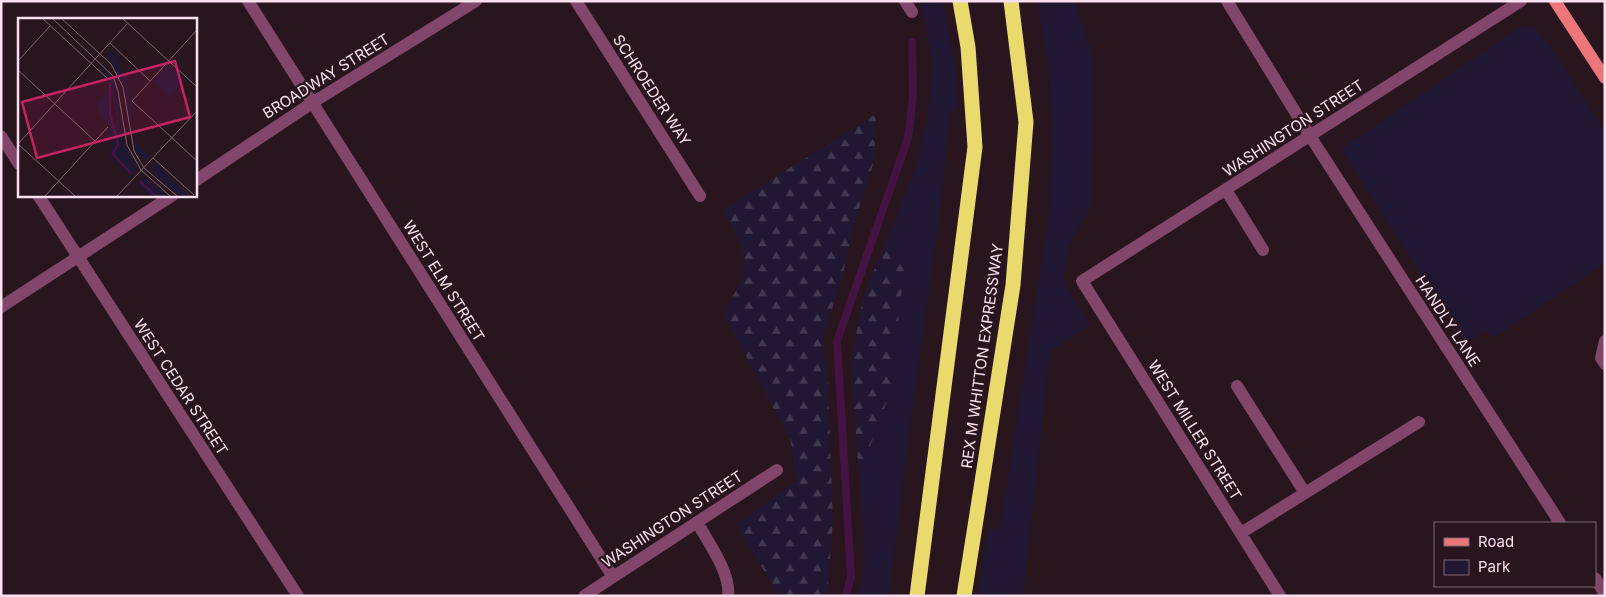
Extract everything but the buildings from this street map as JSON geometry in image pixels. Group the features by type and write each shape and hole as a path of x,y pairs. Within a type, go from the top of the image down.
{"highway":[{"path":"917,596 975,147 968,47 960,1"},
{"name":"REX M WHITTON EXPRESSWAY","path":"964,596 1013,285 1026,132 1011,1"}],"main road":[{"path":"1555,1 1605,78"}],"street":[{"name":"WEST ELM STREET","path":"248,1 613,577"},
{"name":"BROADWAY STREET","path":"196,180 312,104 476,1"},
{"name":"SCHROEDER WAY","path":"576,1 700,196"},
{"name":"HANDLY LANE","path":"1227,1 1310,136 1559,522"},
{"name":"WASHINGTON STREET","path":"1082,281 1521,1"},
{"path":"1,136 18,162"},
{"path":"1226,190 1263,250"},
{"name":"WEST CEDAR STREET","path":"39,196 298,596"},
{"path":"1,307 172,196"},
{"name":"WEST MILLER STREET","path":"1082,281 1280,596"},
{"path":"1605,341 1601,358 1605,364"},
{"path":"1237,386 1305,493"},
{"path":"1241,533 1419,422"},
{"name":"WASHINGTON STREET","path":"584,596 777,470"},
{"path":"697,522 725,574 729,588 728,596"},
{"path":"1596,580 1605,594"}],"green space":[{"path":"920,1 943,1 956,70 958,110 950,112 940,212 908,441 889,596 859,596 865,563 859,477 890,393 905,262 888,237 917,163 927,118 933,67"},
{"path":"1037,1 1075,1 1093,58 1092,203 1069,246 1063,281 1090,325 1050,351 1023,596 978,596 988,529 1000,529 1049,215 1052,133 1049,72"},
{"path":"1532,26 1549,45 1605,132 1605,263 1493,338 1485,330 1465,343 1341,149 1517,29"},
{"path":"876,114 874,161 853,227 843,274 823,338 828,387 833,521 827,596 779,596 736,524 796,481 791,442 724,314 743,276 742,247 723,210"},
{"path":"888,237 905,262 890,393 859,477 851,363 863,297"}],"waterway":[{"path":"846,596 851,576 837,341 908,138 913,96 912,42"}]}
